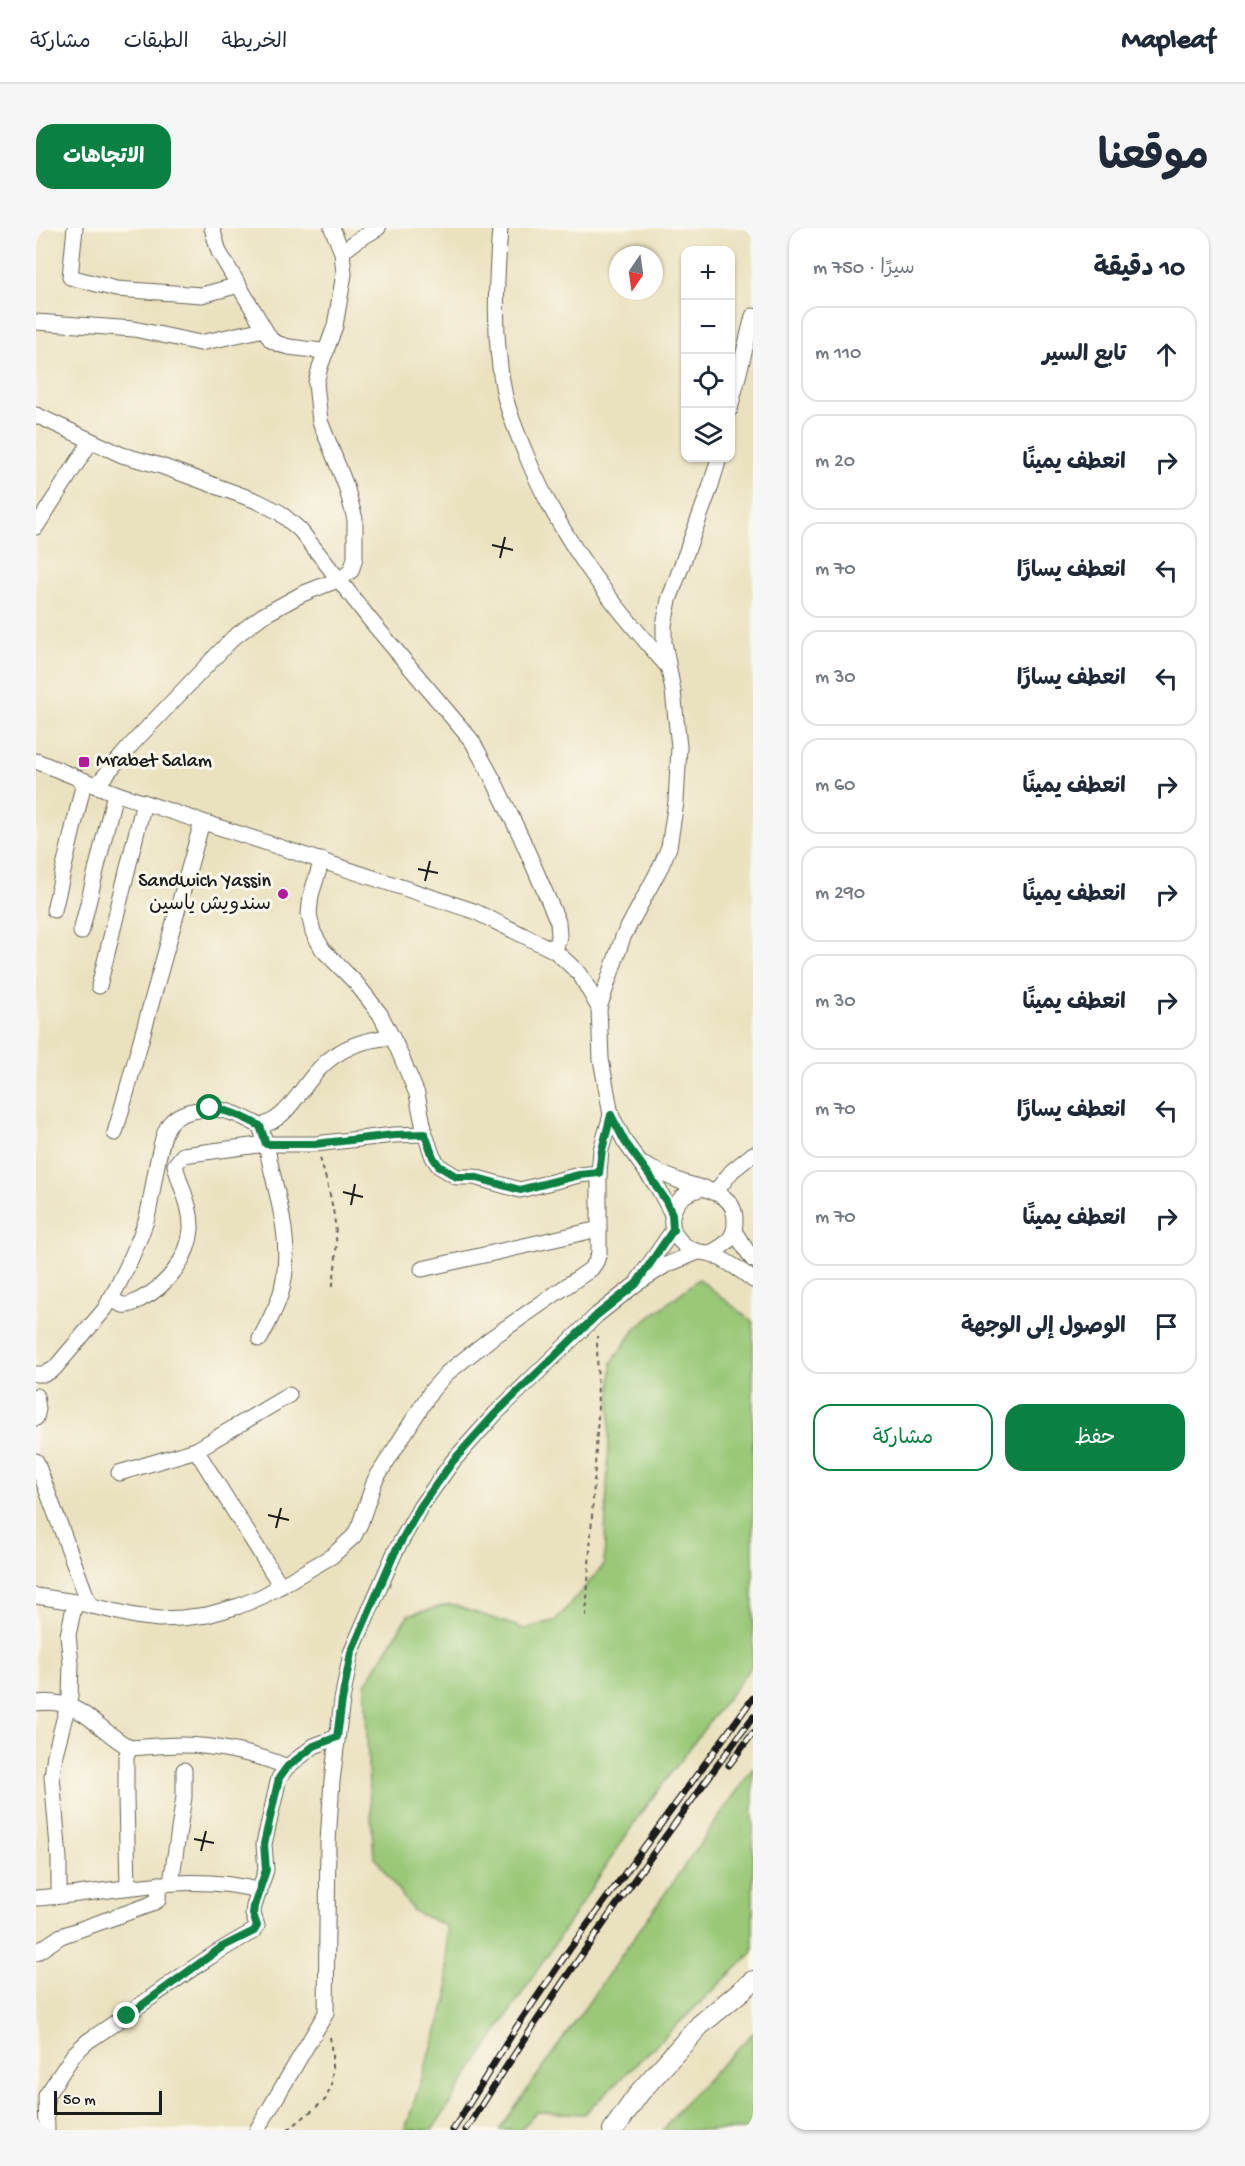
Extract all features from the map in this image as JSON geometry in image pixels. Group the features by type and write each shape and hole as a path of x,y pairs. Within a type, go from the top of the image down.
{"main road":[{"path":"613,2130 640,2092 700,2025 753,1981"}],"street":[{"path":"75,228 70,277 116,289 202,295 239,285"},
{"path":"212,228 219,252 271,340 291,349 313,348 326,351"},
{"path":"54,910 90,784 132,744 233,638 262,616 302,594 340,579 351,571 355,558 355,519 346,486 320,421 316,383 335,326 343,282 342,252 332,228"},
{"path":"342,252 378,228"},
{"path":"500,228 495,306 496,332 504,392 519,437 538,484 566,537 609,597 668,667"},
{"path":"730,408 753,316"},
{"path":"36,322 134,329 200,343 264,329"},
{"path":"36,415 122,455 161,466 257,501 279,512 300,530 371,621 472,741 521,837 558,922 559,936 555,951"},
{"path":"36,527 91,441"},
{"path":"718,462 669,600 664,625 679,747 673,827 669,847 661,866 623,937 599,1008 601,1059 611,1115 625,1142 658,1188 678,1240 687,1248 734,1266 753,1280"},
{"path":"36,761 115,793 474,911 555,951 580,974 599,1008"},
{"path":"81,932 115,793"},
{"path":"99,986 144,802"},
{"path":"115,1133 202,822"},
{"path":"322,860 311,895 309,914 313,932 323,950 356,983 374,1006 392,1037 417,1094 425,1134 433,1157 439,1166 457,1177 474,1177 520,1190 579,1175 599,1173"},
{"path":"260,1126 270,1123 284,1113 321,1067 352,1045 371,1038 392,1037"},
{"path":"36,1374 45,1374 54,1369 96,1321 127,1268 146,1220 164,1138 170,1123 179,1116 192,1111 210,1108 245,1117 260,1126 282,1217 287,1258 282,1290 260,1339"},
{"path":"36,1596 159,1619 183,1618 239,1606 263,1596 332,1556 346,1545 360,1524 375,1480 432,1390 447,1374 490,1339 591,1269 596,1262 599,1253 599,1173 611,1115"},
{"path":"110,1299 122,1305 129,1305 145,1297 162,1285 175,1270 186,1249 191,1229 188,1206 175,1165 183,1155 266,1144 315,1144 394,1135 425,1134"},
{"path":"164,1138 168,1140 173,1152 180,1158"},
{"path":"636,1284 673,1222 675,1206 682,1197 693,1191 711,1190 753,1154"},
{"path":"257,2130 326,2013 328,1842 332,1781 342,1700 351,1653 395,1552 421,1506 453,1461 496,1413 597,1315 636,1284 666,1265 704,1253 728,1241 734,1231 736,1220 733,1208 726,1198 711,1190 674,1179 641,1164"},
{"path":"422,1269 599,1229"},
{"path":"734,1231 753,1260"},
{"path":"119,1473 196,1450 289,1395"},
{"path":"36,1396 38,1409 36,1418"},
{"path":"196,1450 281,1586"},
{"path":"36,1461 82,1604 68,1635 72,1682 69,1705 55,1754 52,1776 59,1859 59,1896"},
{"path":"36,1703 69,1705 85,1713 130,1748 183,1745 218,1749 273,1761 287,1767"},
{"path":"46,2130 46,2096 74,2054 88,2041 222,1947 254,1931 257,1926 253,1914 254,1906 266,1870 264,1844 279,1778 287,1767 314,1746 337,1737"},
{"path":"128,1887 126,1757 130,1748"},
{"path":"36,1953 61,1936 158,1900 165,1883 184,1797 184,1770"},
{"path":"36,1898 165,1883 218,1883 260,1891"}],"path":[{"path":"315,1144 335,1212 337,1253 332,1290"},
{"path":"586,1617 598,1415 597,1315"},
{"path":"288,2130 325,2100 332,2085 332,2056 326,2013"}],"green space":[{"path":"699,1279 753,1322 753,1664 641,1813 432,2130 405,2130 448,1997 446,1926 413,1911 374,1856 365,1685 408,1615 450,1604 525,1629 556,1620 604,1565 612,1362 636,1328"},
{"path":"753,1768 753,1952 584,2114 537,2112 520,2130 499,2130"},
{"path":"753,2033 753,2130 663,2130 685,2102"}],"railway":[{"path":"453,2130 514,2031 569,1950 753,1698"},
{"path":"466,2130 605,1921 753,1717"},
{"path":"729,1765 753,1733"}],"place":[{"name":"Mrabet Salam","path":"84,762"},
{"name":"Sandwich Yassin سندويش ياسين","path":"283,894"}],"route":[{"path":"127,2016 222,1947 254,1931 257,1926 253,1914 254,1906 266,1870 264,1844 279,1778 287,1767 314,1746 337,1737 351,1653 395,1552 421,1506 453,1461 496,1413 597,1315 636,1284 673,1230 672,1214 666,1201 625,1142 611,1115 599,1173 579,1175 520,1190 474,1177 457,1177 445,1171 433,1157 425,1134 394,1135 315,1144 266,1144 260,1126 245,1117 210,1108"}]}
